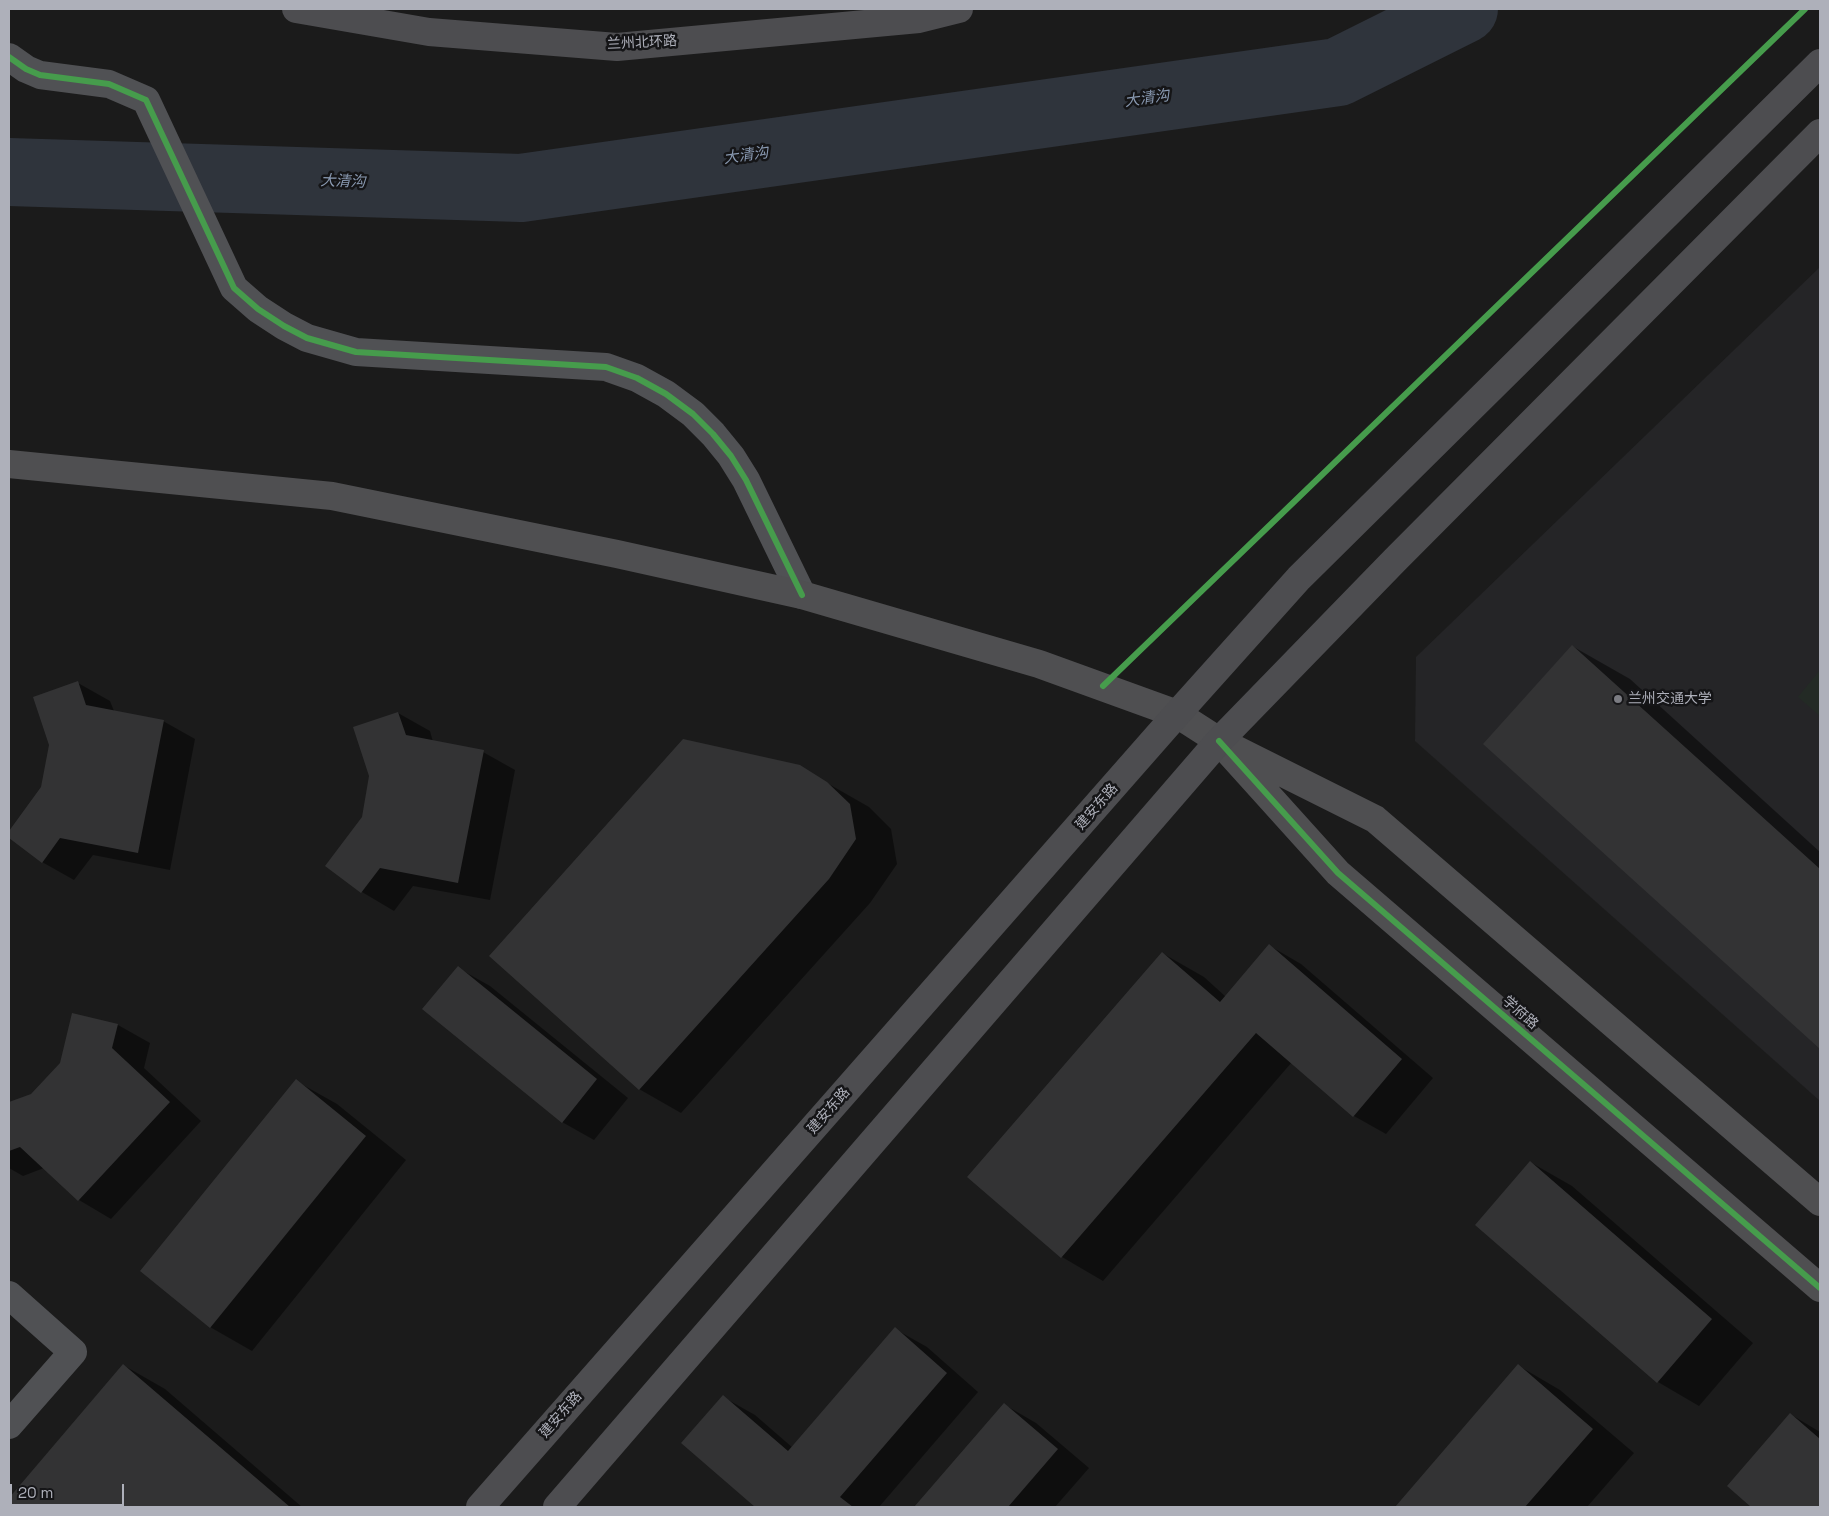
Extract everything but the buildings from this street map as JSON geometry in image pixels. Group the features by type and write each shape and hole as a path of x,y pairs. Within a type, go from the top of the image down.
{"main road":[{"name":"兰州北环路","path":"296,9 429,32 617,47 919,19 959,9"},
{"name":"建安东路","path":"480,1507 1299,578 1820,63"},
{"path":"556,1507 1219,741 1395,560 1820,133"}],"street":[{"path":"9,57 26,69 40,75 109,84 146,100 234,288 258,309 307,338 356,352 606,367 637,378 666,394 693,414 731,456 746,480 802,595"},
{"path":"9,464 332,496 617,554 802,595 1039,664 1178,714 1219,741 1376,819 1820,1202"},
{"name":"学府路","path":"1219,741 1338,873 1820,1288"},
{"path":"9,1295 73,1352 9,1425"}],"shaded area":[{"name":"兰州交通大学","path":"1820,267 1820,1101 1415,741 1416,657"},
{"path":"1820,670 1820,716 1798,697"}],"waterway":[{"name":"大清沟","path":"9,172 521,188 1338,72 1464,9"}],"cycle path":[{"path":"1103,686 1805,9"},
{"path":"9,57 26,69 40,75 109,84 146,100 234,288 258,309 307,338 356,352 606,367 637,378 666,394 693,414 731,456 746,480 802,595"},
{"path":"1219,741 1338,873 1820,1288"}],"place":[{"name":"兰州交通大学","path":"1618,699"}]}
